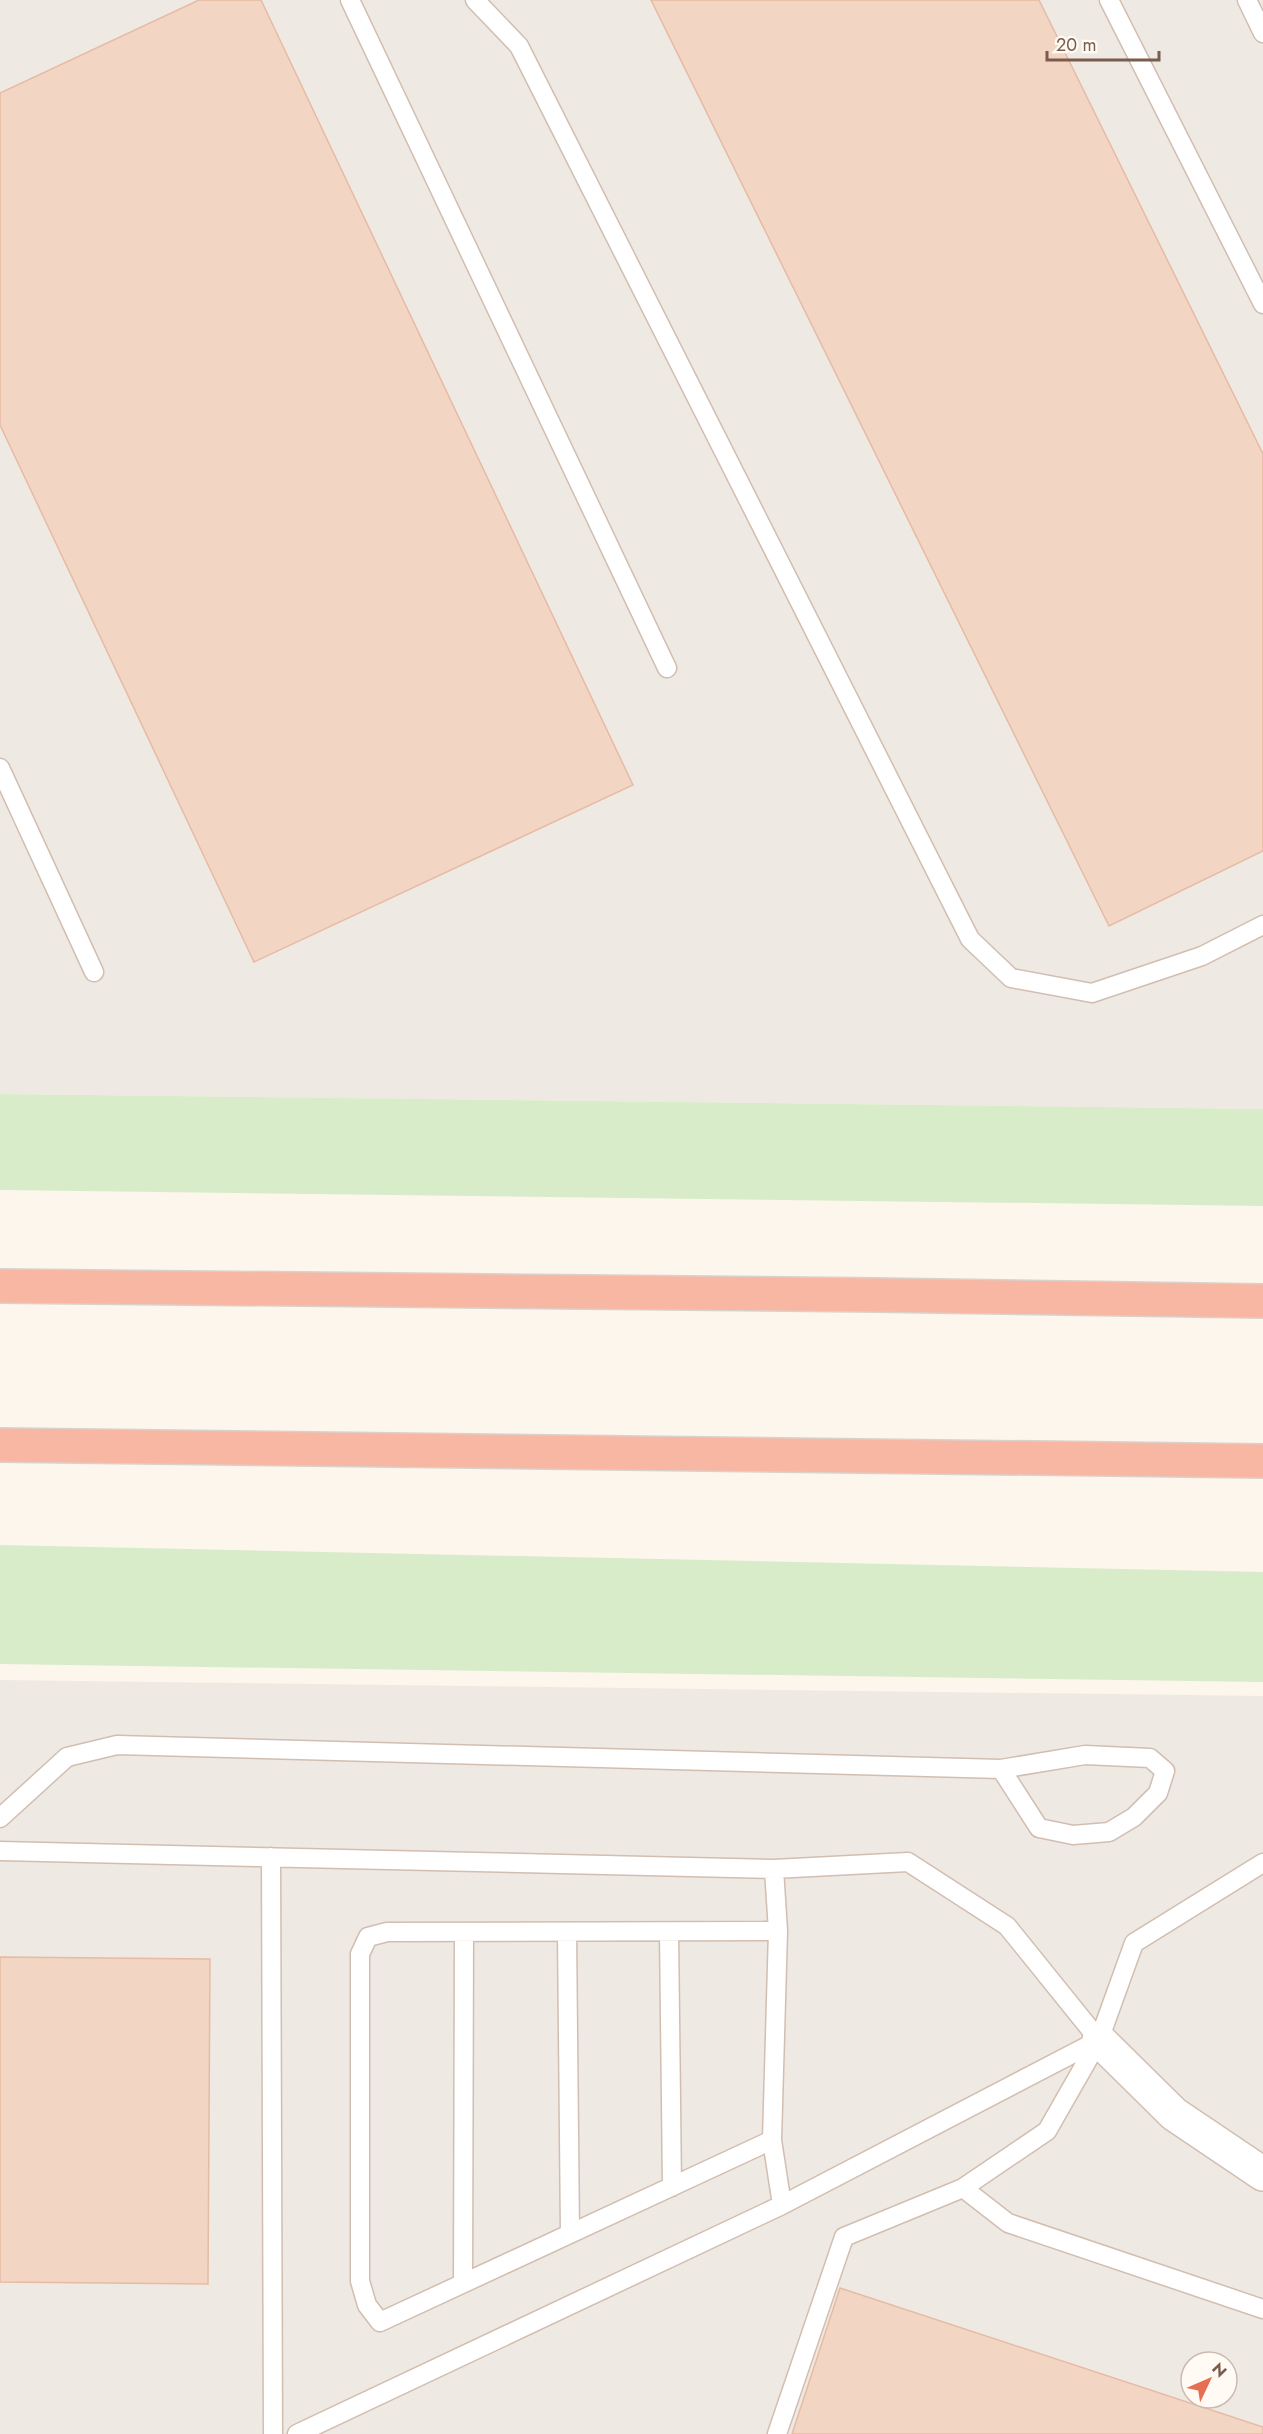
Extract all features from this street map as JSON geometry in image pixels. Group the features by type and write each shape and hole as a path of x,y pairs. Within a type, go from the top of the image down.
{"highway":[{"path":"0,1286 1263,1301"},
{"path":"0,1445 1263,1461"}],"street":[{"path":"1099,2040 1174,2114 1263,2174"}],"lane":[{"path":"350,0 667,668"},
{"path":"475,0 519,46 970,939 1011,978 1092,993 1202,956 1263,925"},
{"path":"1109,0 1263,304"},
{"path":"1246,0 1263,33"},
{"path":"0,768 94,972"},
{"path":"0,1818 67,1757 117,1745 1001,1769 1085,1755 1150,1758 1165,1772 1158,1793 1134,1817 1109,1832 1073,1835 1039,1828 1001,1769"},
{"path":"0,1851 774,1869 908,1862 1007,1926 1099,2040"},
{"path":"271,1857 273,2434"},
{"path":"777,2434 844,2237 963,2188 1047,2131 1099,2040 1134,1943 1263,1863"},
{"path":"774,1869 778,1931 772,2140 782,2205"},
{"path":"772,2140 380,2322 367,2305 360,2281 358,2132 360,1954 368,1937 387,1932 778,1931"},
{"path":"463,2283 464,1932"},
{"path":"567,1932 570,2234"},
{"path":"669,1932 672,2187"},
{"path":"297,2434 782,2205 1099,2040"},
{"path":"963,2188 1008,2223 1263,2309"}],"shaded area":[{"path":"0,0 1263,0 1263,1109 0,1094"},
{"path":"0,1680 1263,1696 1263,2434 0,2434"}],"green space":[{"path":"0,1094 1263,1109 1263,1206 0,1190"},
{"path":"0,1545 1263,1572 1263,1682 0,1664"}],"building":[{"path":"199,0 261,0 633,785 254,962 0,425 0,93"},
{"path":"651,0 1039,0 1263,454 1263,851 1109,926"},
{"path":"0,1957 210,1959 208,2284 0,2282"},
{"path":"840,2288 1179,2399 1179,2410 1211,2410 1263,2427 1263,2434 792,2434"}]}
